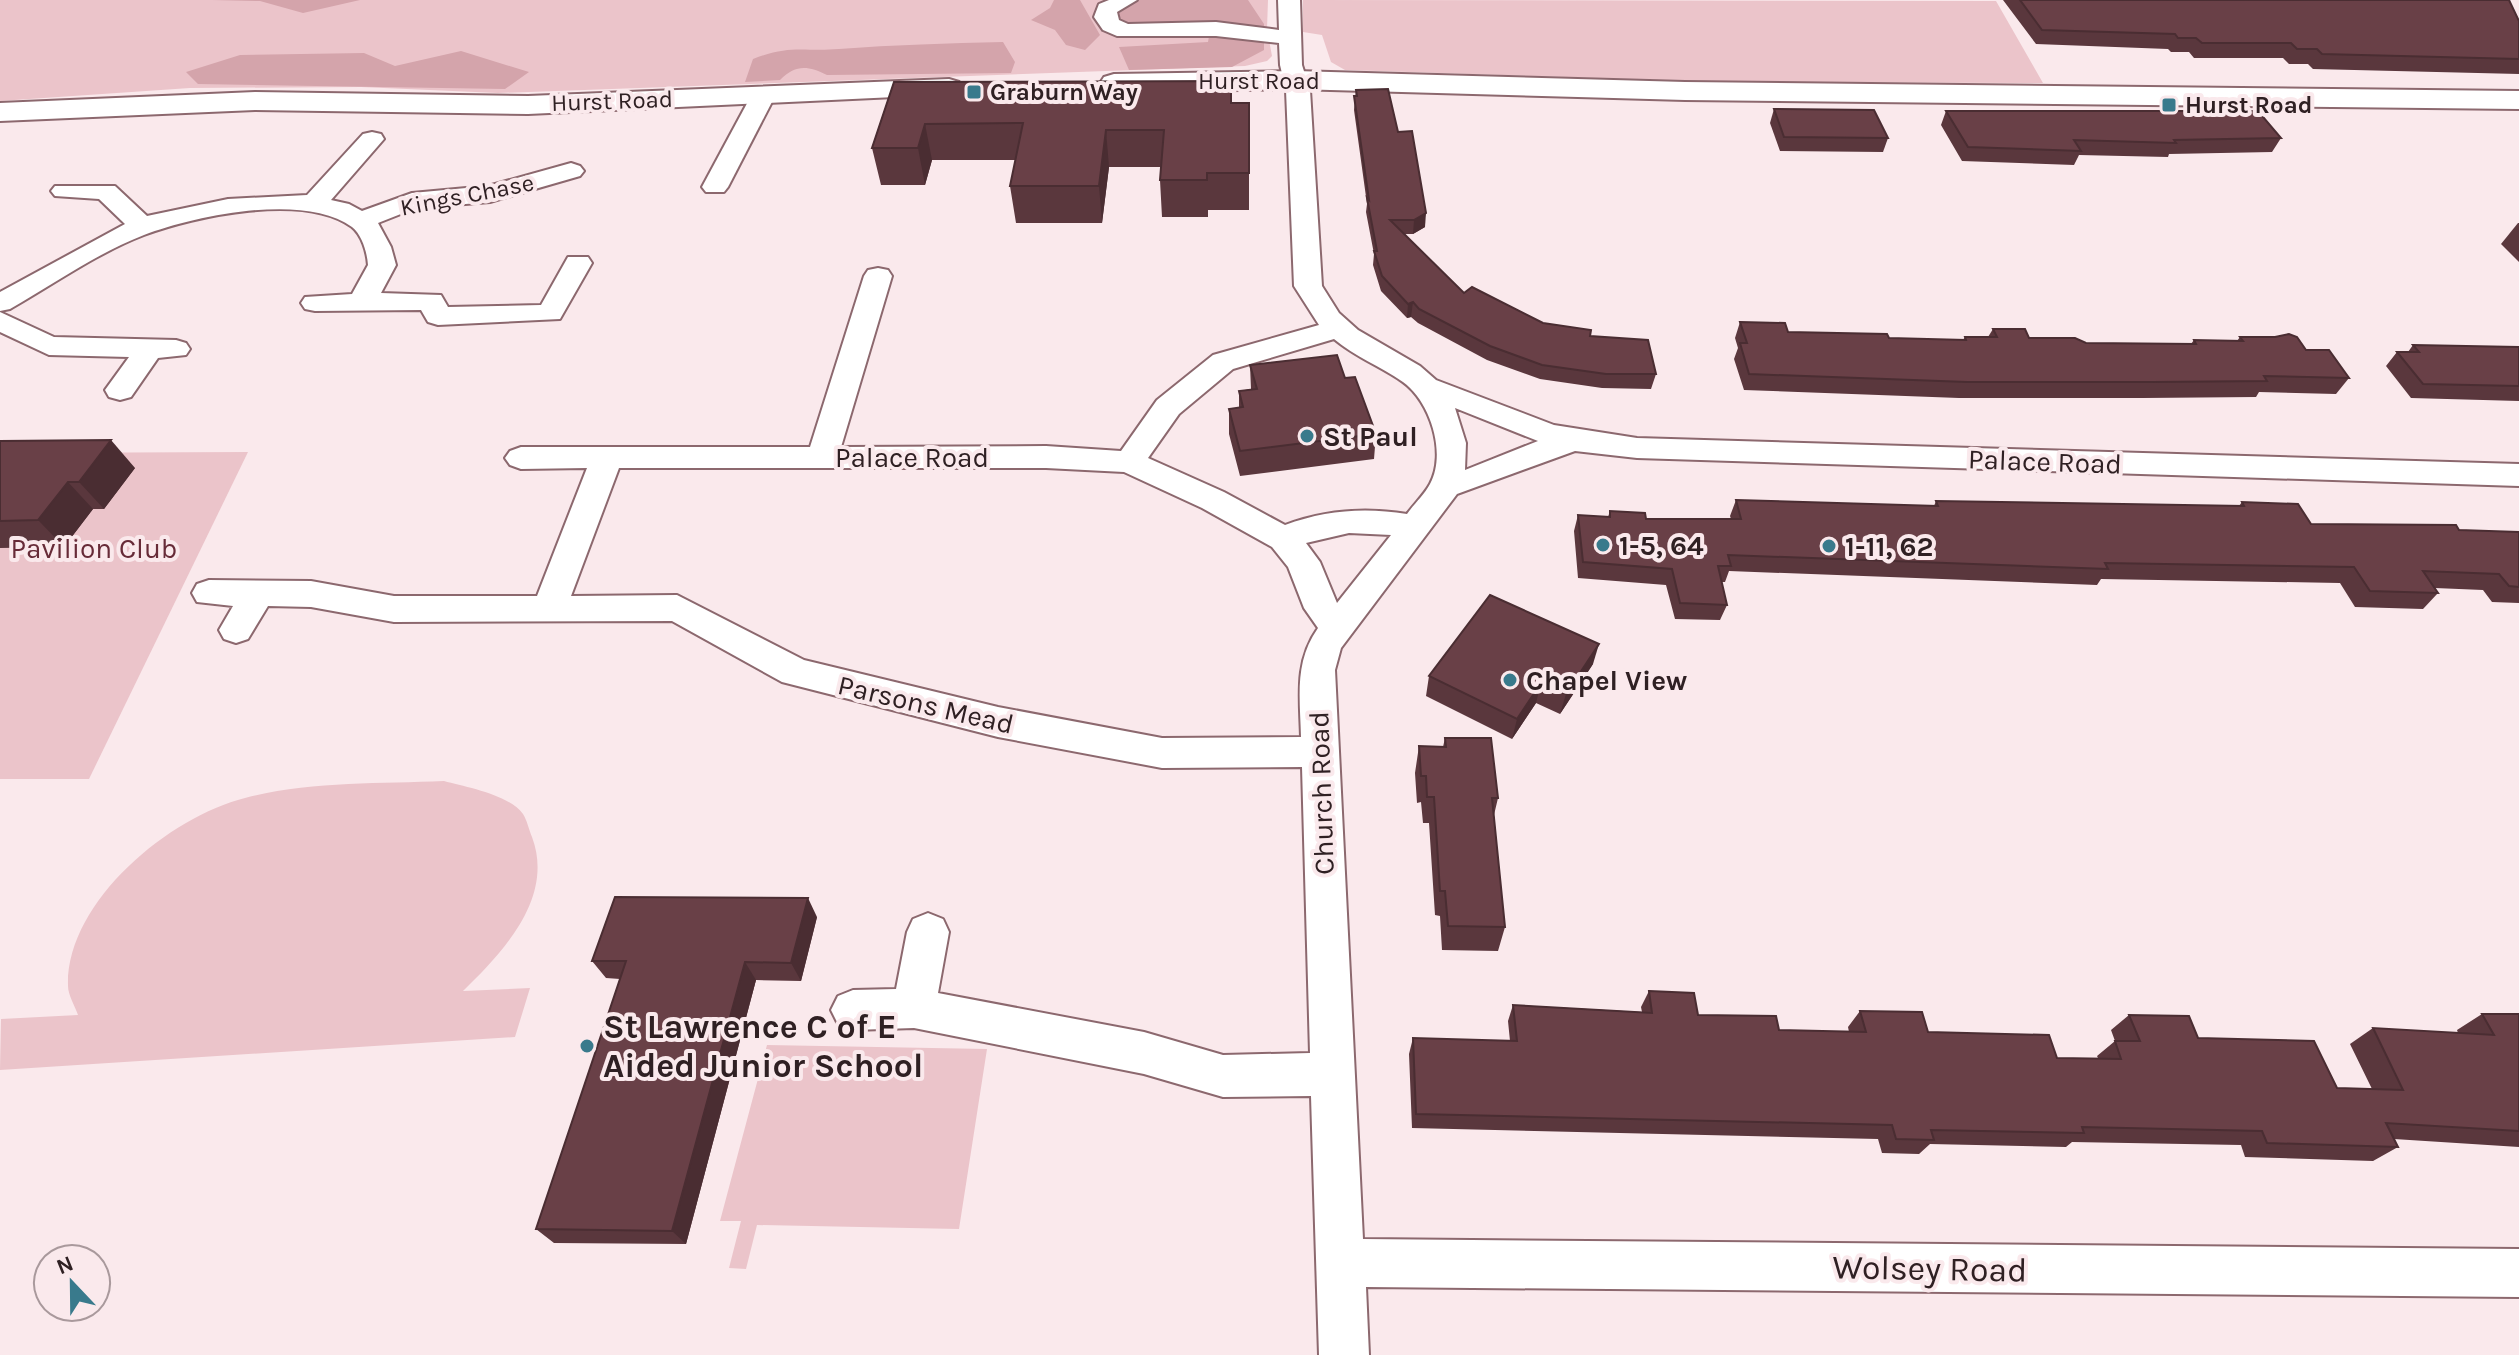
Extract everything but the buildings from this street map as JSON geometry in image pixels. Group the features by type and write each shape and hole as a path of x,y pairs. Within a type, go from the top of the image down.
{"main road":[{"name":"Hurst Road","path":"1081,84 1295,80 1670,90 2519,100"},
{"name":"Hurst Road","path":"0,112 240,101 528,105 970,87"}],"street":[{"path":"1126,0 1107,9 1105,17 1111,25 1125,31 1216,29 1289,38"},
{"path":"1209,5 1208,21 1216,29"},
{"path":"1289,7 1289,38 1295,80"},
{"name":"Church Road","path":"1295,80 1308,286 1318,307 1337,329 1416,377 1427,387 1448,428 1453,466 1446,486 1417,527 1321,652 1317,670 1344,1355"},
{"path":"715,187 763,96"},
{"path":"313,204 372,139"},
{"name":"Kings Chase","path":"363,220 412,201 503,191 571,171"},
{"path":"64,191 106,191 143,227"},
{"name":"Kings Chase","path":"0,303 143,227 227,206 273,202 313,204 363,220 376,238 382,265 361,302"},
{"path":"315,303 431,301 438,316 550,313 578,263"},
{"path":"823,456 878,276"},
{"path":"0,321 49,346 163,349 120,390"},
{"path":"1129,462 1168,407 1223,362 1337,329"},
{"name":"Palace Road","path":"1427,387 1531,429 1572,441 1637,448 2519,475"},
{"name":"Palace Road","path":"1446,486 1466,482 1524,456 1572,441"},
{"name":"Palace Road","path":"521,458 1094,457 1129,462 1201,494 1284,539 1303,562 1321,608 1338,627"},
{"path":"549,608 607,458"},
{"path":"1284,539 1297,532 1367,520 1417,527"},
{"name":"Parsons Mead","path":"209,593 311,594 394,609 677,608 795,672 1028,728 1162,753 1319,752"},
{"path":"236,630 258,593"},
{"path":"914,1008 928,932"},
{"path":"853,1010 914,1008 1144,1053 1223,1076 1334,1074"},
{"name":"Wolsey Road","path":"1340,1263 2519,1273"}],"green space":[{"path":"0,0 1268,0 1267,29 1272,56 1267,61 1245,66 498,93 361,87 190,88 0,101"},
{"path":"1303,0 1996,1 2043,83 1718,82 1345,70 1331,62 1322,35 1303,32"},
{"name":"Pavilion Club","path":"248,452 89,779 0,779 0,453"},
{"path":"444,781 487,793 517,807 526,819 532,837 537,860 531,903 508,942 463,991 530,988 515,1037 0,1070 1,1019 78,1015 68,986 72,955 84,924 103,895 127,868 185,824 215,808 269,793 344,784"},
{"path":"767,1045 987,1049 959,1229 757,1225 746,1269 729,1268 741,1221 720,1221"}],"shaded area":[{"path":"212,0 360,0 303,13 260,1"},
{"path":"1054,0 1080,0 1100,35 1085,50 1066,45 1055,30 1031,20 1050,8"},
{"path":"1114,0 1248,0 1264,24 1264,50 1232,67 1129,70 1119,47 1208,42 1210,31 1160,23 1124,23 1103,6"},
{"path":"1003,42 1015,62 1011,73 827,75 802,68 791,71 780,80 745,82 753,59 777,52"},
{"path":"461,51 529,72 505,89 198,84 186,72 240,55 364,53 395,66"}],"place":[{"name":"Graburn Way","path":"974,92"},
{"name":"Hurst Road","path":"2169,105"},
{"name":"St Paul","path":"1307,436"},
{"name":"1-5, 64","path":"1603,545"},
{"name":"1-11, 62","path":"1829,546"},
{"name":"Chapel View","path":"1510,680"},
{"name":"St Lawrence C of E Aided Junior School","path":"587,1046"}]}
